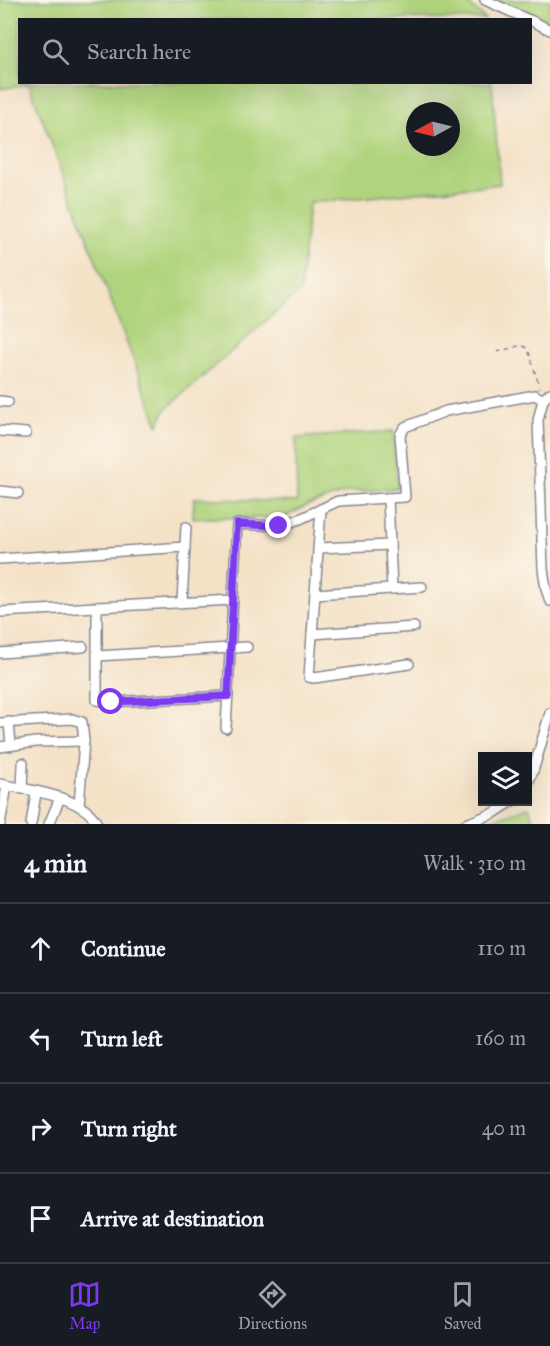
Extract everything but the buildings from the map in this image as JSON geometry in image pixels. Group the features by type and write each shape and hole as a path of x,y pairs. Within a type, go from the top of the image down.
{"street":[{"path":"485,0 489,4 525,18"},
{"path":"532,21 550,30"},
{"path":"226,728 237,524 279,526 338,501 405,497 400,435 405,427 446,411 535,395 547,397 538,420 543,569 550,601"},
{"path":"0,431 26,433"},
{"path":"0,491 18,493"},
{"path":"388,498 392,589"},
{"path":"321,509 309,677 409,664"},
{"path":"182,602 186,527"},
{"path":"318,548 390,544"},
{"path":"0,559 185,547"},
{"path":"315,594 422,587"},
{"path":"0,612 233,600"},
{"path":"97,607 97,700 111,702 228,696"},
{"path":"312,634 414,627"},
{"path":"0,653 83,647"},
{"path":"97,656 247,647"},
{"path":"532,773 550,713"},
{"path":"11,745 4,722 78,720 84,724 79,806"},
{"path":"0,747 84,741"},
{"path":"22,789 23,763"},
{"path":"0,824 3,785 60,798 79,806 92,815 97,824"},
{"path":"31,824 36,793"},
{"path":"50,824 60,798"},
{"path":"466,824 494,813 504,806"}],"path":[{"path":"497,352 522,345 528,349 547,397"}],"green space":[{"path":"0,0 464,0 484,18 18,18 18,84 29,84 0,89"},
{"path":"494,0 550,0 550,22 499,3"},
{"path":"29,84 492,84 500,184 309,203 300,291 166,409 158,425"},
{"path":"393,431 398,488 348,492 308,505 283,518 193,518 194,498 297,502 296,438"},
{"path":"529,807 535,824 478,824"}],"route":[{"path":"111,702 228,696 237,524 279,526"}]}
